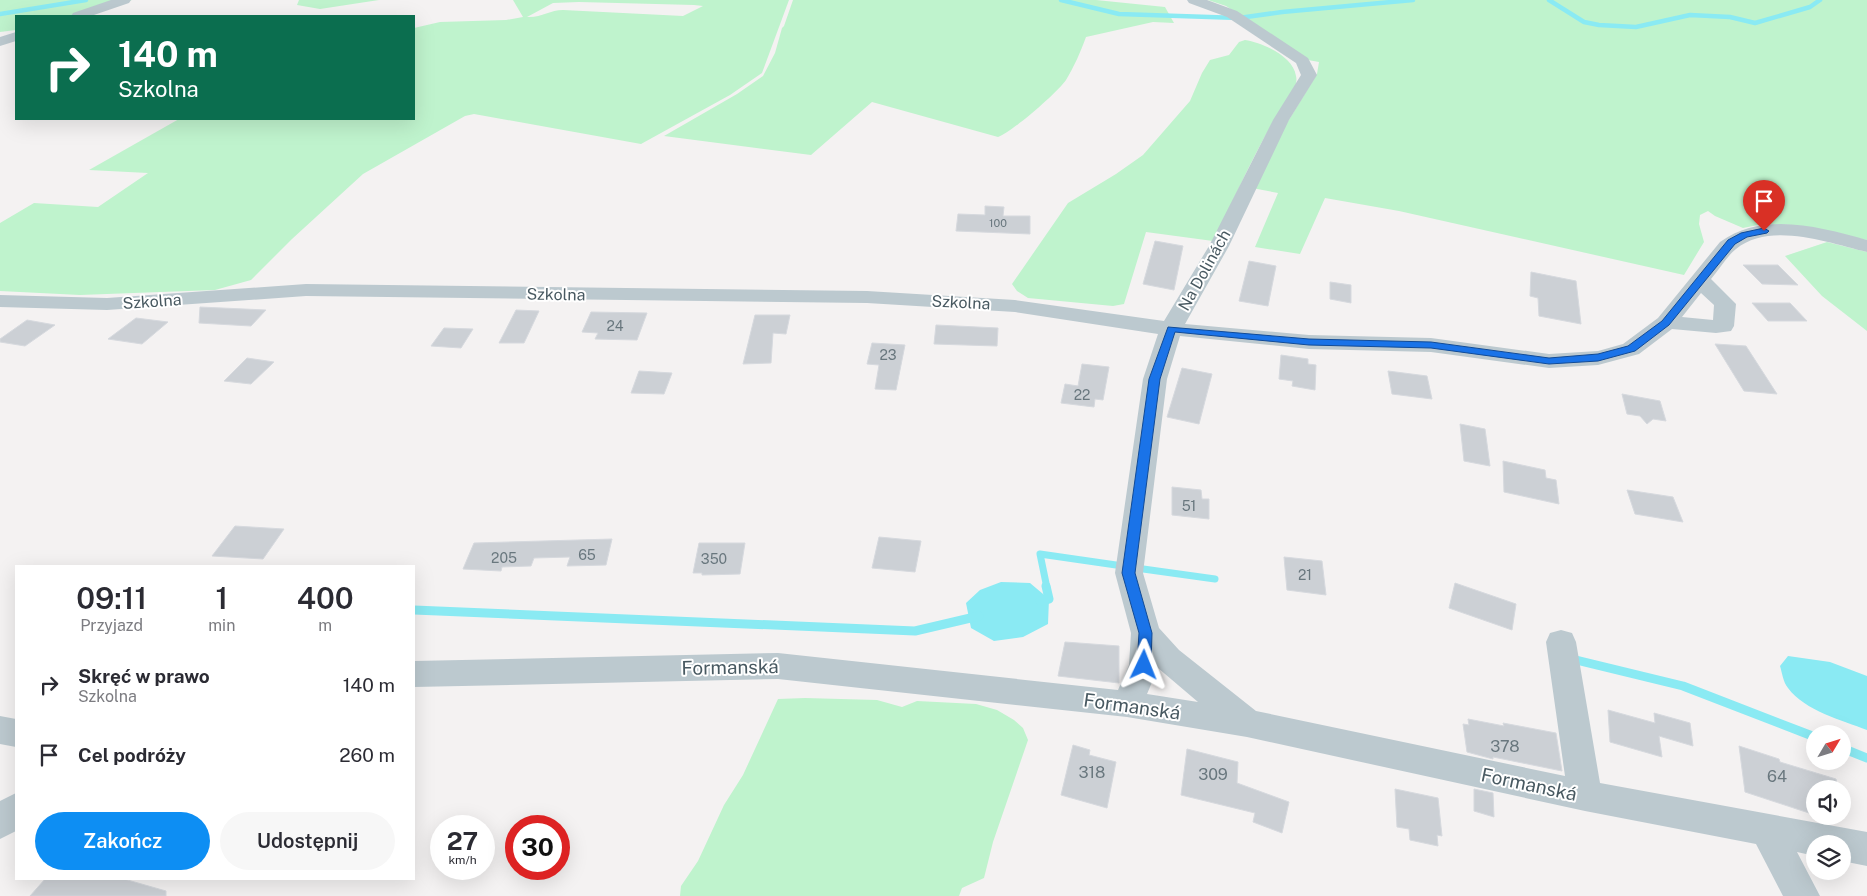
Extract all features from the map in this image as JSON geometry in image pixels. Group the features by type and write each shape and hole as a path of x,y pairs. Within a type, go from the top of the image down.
{"street":[{"path":"81,15 124,0"},
{"name":"Na Dolinách","path":"1127,704 1144,665 1146,633 1129,563 1155,379 1171,329 1219,246 1281,120 1309,75 1303,61 1232,14 1194,0"},
{"path":"0,42 15,36"},
{"name":"Szkolna","path":"0,301 107,304 306,290 866,297 1015,306 1171,329 1309,342 1431,345 1549,361 1598,358 1631,348 1666,323 1732,242 1754,233 1778,230 1794,231 1867,246"},
{"path":"1666,323 1681,322 1712,327 1723,326 1724,304 1700,280"},
{"path":"1146,633 1168,659 1247,723"},
{"path":"1561,642 1585,796"},
{"name":"Formanská","path":"415,674 778,666 1127,704 1247,723 1585,796 1806,837"},
{"path":"0,730 15,733"},
{"path":"0,824 15,810"},
{"path":"1767,830 1802,896"},
{"name":"Formanská","path":"1851,846 1867,849"}],"green space":[{"path":"0,0 132,0 92,15 15,15 15,30 0,32"},
{"path":"299,0 379,0 320,9 297,5"},
{"path":"513,0 789,0 762,73 730,95 641,144 474,114 465,116 363,174 292,239 251,280 215,290 80,295 0,291 0,223 34,203 98,207 148,173 89,170 177,120 415,120 415,28 440,22 506,20 523,17","holes":["579,2 703,6 683,16 563,10 527,17 553,3"]},
{"path":"793,0 1096,0 1165,7 1174,23 1153,22 1086,37 1072,70 1061,86 1023,120 998,137 872,102 811,155 664,136 737,94 763,76 775,53"},
{"path":"1208,0 1867,0 1867,240 1794,225 1763,224 1743,228 1708,211 1700,215 1699,224 1704,242 1684,275 1399,211 1325,198 1300,254 1255,247 1278,193 1252,188 1271,149 1317,74 1319,62 1308,60 1226,6"},
{"path":"1245,40 1268,47 1283,57 1294,69 1296,81 1291,96 1260,145 1213,241 1146,232 1124,304 1113,306 1028,298 1017,291 1012,284 1068,203 1143,155 1190,101 1210,60 1229,55 1239,42"},
{"path":"1827,242 1867,252 1867,331 1822,296 1785,256"},
{"path":"778,699 877,700 902,707 917,701 976,704 997,710 1023,728 1028,740 993,842 984,878 962,888 959,896 680,896 681,886 698,861 724,805 743,775"}],"water":[{"path":"1001,582 1030,583 1049,599 1048,624 1023,637 994,641 971,628 966,603 980,590"},
{"path":"1788,656 1830,662 1867,676 1867,730 1824,714 1795,696 1785,683 1780,666"}],"building":[{"path":"985,206 1004,207 1003,216 1030,216 1030,234 956,231 958,214 985,215"},
{"path":"1155,241 1183,246 1174,290 1143,284"},
{"path":"1249,261 1276,266 1268,306 1239,301"},
{"path":"1743,265 1778,265 1798,285 1762,284"},
{"path":"1531,272 1576,281 1581,324 1539,316 1538,298 1530,296"},
{"path":"1330,282 1351,285 1351,303 1330,299"},
{"path":"1752,303 1790,303 1807,321 1768,321"},
{"path":"200,307 266,310 251,326 199,323"},
{"path":"516,310 539,311 524,343 499,343"},
{"path":"591,312 647,313 637,340 595,339 598,333 582,332"},
{"path":"755,315 790,315 786,334 773,333 771,363 743,364"},
{"path":"136,318 168,322 142,344 108,339"},
{"path":"27,320 55,325 25,346 0,342 0,339"},
{"path":"936,325 998,328 997,346 934,344"},
{"path":"444,328 473,329 461,348 431,346"},
{"path":"872,343 905,345 896,390 875,389 879,365 867,364"},
{"path":"1715,344 1746,346 1777,394 1744,391"},
{"path":"1281,355 1308,359 1308,364 1316,365 1315,390 1292,386 1293,381 1279,379"},
{"path":"247,358 274,362 251,384 224,381"},
{"path":"1082,364 1109,367 1103,400 1095,399 1094,407 1061,403 1065,384 1078,386"},
{"path":"1182,368 1212,374 1199,424 1167,417"},
{"path":"639,371 672,373 664,394 631,393"},
{"path":"1388,371 1427,376 1432,399 1392,394"},
{"path":"1622,394 1660,401 1666,421 1653,419 1647,424 1640,416 1627,414"},
{"path":"1460,424 1485,429 1490,466 1464,461"},
{"path":"1503,461 1545,470 1546,478 1556,480 1559,504 1504,492"},
{"path":"1172,487 1201,490 1202,499 1209,499 1209,519 1172,515"},
{"path":"1627,490 1673,497 1683,522 1635,514"},
{"path":"235,526 284,529 263,559 212,556"},
{"path":"879,537 921,541 915,572 872,568"},
{"path":"612,539 606,565 567,566 570,557 534,558 531,566 502,567 501,571 463,569 474,543"},
{"path":"699,543 745,543 740,574 702,575 702,573 693,573"},
{"path":"1284,557 1322,561 1326,595 1287,590"},
{"path":"1455,583 1516,604 1512,630 1449,608"},
{"path":"1065,642 1119,646 1119,683 1058,676"},
{"path":"1608,710 1655,723 1654,713 1690,723 1693,746 1659,736 1662,757 1610,742"},
{"path":"1468,719 1504,726 1503,723 1556,733 1562,771 1493,757 1493,759 1467,752 1463,724 1469,725"},
{"path":"1073,745 1090,750 1089,755 1116,762 1107,808 1061,795"},
{"path":"1739,746 1779,759 1780,762 1836,780 1806,780 1806,812 1745,792"},
{"path":"1187,749 1238,762 1237,783 1289,802 1282,833 1253,822 1255,813 1181,795"},
{"path":"1395,789 1438,798 1442,836 1437,835 1438,846 1410,840 1409,829 1397,827"},
{"path":"1474,789 1493,793 1494,817 1474,811"},
{"path":"44,880 128,880 166,891 166,896 30,896"}],"waterway":[{"path":"0,14 86,0"},
{"path":"1061,0 1119,14 1239,18 1282,12 1413,0"},
{"path":"1549,0 1584,22 1599,25 1636,27 1690,15 1730,17 1755,23 1810,7 1820,0"},
{"path":"1047,588 1040,554 1123,566"},
{"path":"1136,568 1215,579"},
{"path":"1040,601 1049,599 1046,586"},
{"path":"415,610 915,631 979,616"},
{"path":"1576,660 1683,686 1806,734"},
{"path":"1851,752 1867,758"}],"route":[{"path":"1144,665 1146,633 1128,573 1155,379 1171,329 1309,342 1431,345 1549,361 1598,358 1631,348 1666,323 1727,246 1736,238 1764,231"}]}
